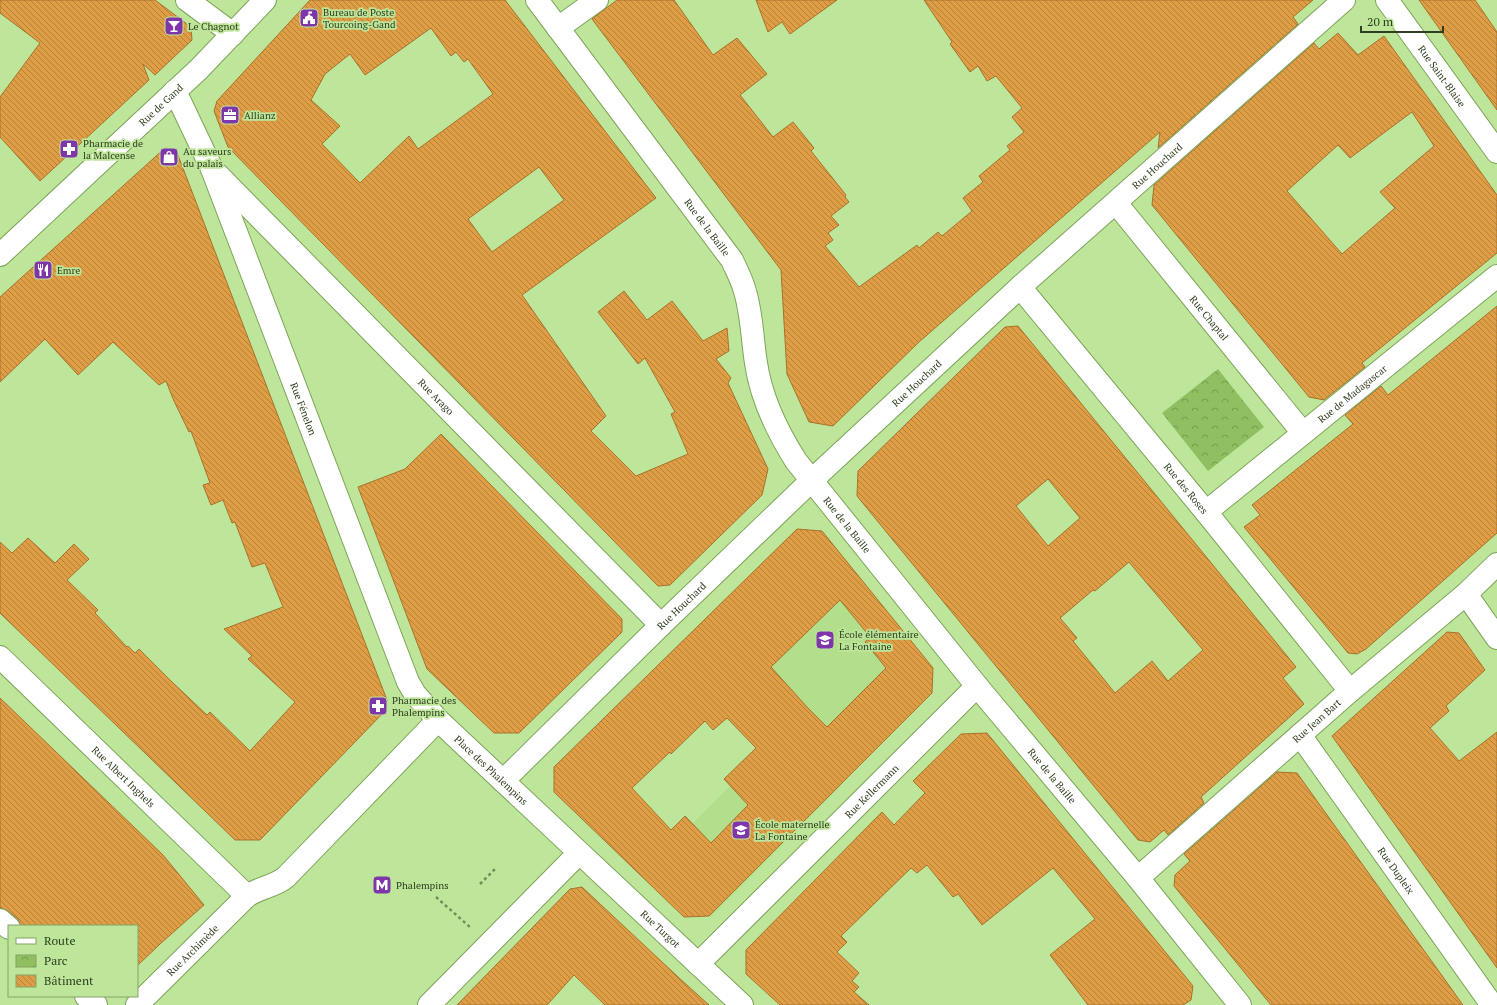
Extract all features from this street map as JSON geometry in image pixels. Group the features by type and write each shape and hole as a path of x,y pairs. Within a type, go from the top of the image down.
{"street":[{"path":"187,0 233,34"},
{"name":"Rue de Gand","path":"0,255 175,91 265,0"},
{"name":"Rue de la Baille","path":"536,0 732,260 744,289 756,364 766,404 786,445 811,481 977,686 1138,878 1233,1003"},
{"path":"558,28 597,0"},
{"name":"Rue Houchard","path":"503,781 661,625 811,481 1020,287 1344,0"},
{"name":"Rue Saint-Blaise","path":"1387,0 1497,152"},
{"name":"Rue Fénelon","path":"175,91 212,169 408,682 415,694 438,720"},
{"name":"Rue Arago","path":"212,169 661,625"},
{"name":"Rue Chaptal","path":"1116,203 1303,433"},
{"name":"Rue de Madagascar","path":"1206,512 1497,276"},
{"name":"Rue des Roses","path":"1020,287 1206,512 1350,691"},
{"name":"Rue Jean Bart","path":"1138,878 1350,691 1466,594 1497,564"},
{"path":"1466,594 1497,638"},
{"name":"Rue Albert Inghels","path":"0,657 247,896"},
{"name":"Rue Kellermann","path":"698,964 977,686"},
{"path":"247,896 252,892 279,883 286,877 438,720"},
{"name":"Place des Phalempins","path":"438,720 580,853"},
{"name":"Rue Dupleix","path":"1300,735 1492,1005"},
{"path":"429,1005 580,853"},
{"name":"Rue Turgot","path":"580,853 742,1005"},
{"name":"Rue Archimède","path":"137,1005 247,896"},
{"path":"0,920 8,927"},
{"path":"87,997 96,1005"}],"path":[{"path":"480,884 496,868"},
{"path":"436,897 490,944"}],"shaded area":[{"path":"797,529 822,531 933,668 816,760 841,786 711,917 684,916 641,875 787,729 712,613"}],"green space":[{"path":"1218,369 1264,427 1208,471 1162,413"}],"building":[{"path":"0,0 155,0 191,27 192,40 155,75 143,64 149,80 40,181 0,137 0,97 40,43 0,13"},
{"path":"310,0 505,0 656,198 522,295 606,416 591,431 636,476 688,454 671,414 675,412 645,358 638,364 598,312 624,291 647,320 672,301 703,341 727,328 729,351 716,359 731,378 728,383 768,469 762,495 670,585 658,586 228,147 214,111 217,101","holes":["431,28 451,56 456,52 464,62 468,59 493,94 418,149 409,136 360,183 322,144 340,126 311,100 325,74 350,54 365,75","539,167 564,200 492,252 468,219"]},
{"path":"617,0 674,0 713,55 737,38 767,74 740,95 773,137 793,122 814,148 811,151 846,195 845,197 849,202 831,216 839,225 828,233 833,240 825,246 859,287 917,245 919,248 938,232 942,236 972,211 963,198 983,182 979,176 1010,150 1007,146 1024,132 1012,117 1022,108 996,76 987,81 978,66 970,72 950,44 952,42 924,0 1313,0 1293,17 1298,24 1158,148 1160,132 919,342 833,426 809,422 787,374 781,270 592,19"},
{"path":"756,0 837,0 790,34 782,22 768,32"},
{"path":"1419,0 1475,0 1497,32 1497,110"},
{"path":"1338,33 1358,55 1384,36 1497,195 1497,253 1362,363 1365,367 1324,400 1309,397 1152,205 1154,185 1314,43 1319,49","holes":["1412,112 1434,146 1380,192 1395,208 1342,254 1287,191 1338,145 1350,158"]},
{"path":"165,148 176,150 387,700 384,712 260,840 235,840 0,613 0,542 12,553 28,538 55,563 74,544 89,559 67,580 98,610 95,613 127,647 128,646 135,653 139,649 207,715 210,712 250,751 295,702 248,659 252,656 224,629 283,607 265,563 252,567 235,522 232,523 223,500 211,505 203,485 210,483 191,431 189,432 166,381 159,385 113,342 78,375 45,339 0,382 0,297"},
{"path":"1497,306 1497,533 1366,649 1357,654 1348,653 1244,527 1260,515 1252,505 1353,424 1345,415 1381,386 1388,395"},
{"path":"1018,326 1296,667 1283,678 1304,704 1201,797 1204,803 1168,835 1164,830 1150,842 1138,840 857,496 858,471 1005,327","holes":["1048,479 1080,518 1048,546 1016,506","1129,562 1203,650 1168,681 1152,661 1115,693 1073,641 1077,638 1060,618"]},
{"path":"441,434 622,619 622,632 519,733 494,733 427,669 358,487 405,469"},
{"path":"797,529 822,531 933,668 932,693 709,916 684,917 554,792 554,767","holes":["840,600 870,637 865,642 886,668 827,727 771,667","727,718 756,748 724,779 748,805 711,843 685,816 671,830 632,788 670,752 671,754 705,721 713,730"]},
{"path":"1447,632 1459,633 1485,670 1446,706 1449,711 1430,728 1459,761 1497,732 1497,968 1332,736"},
{"path":"0,698 163,855 204,905 138,965 138,925 21,925 18,919 8,911 0,908"},
{"path":"987,733 1193,986 1191,1000 1183,1005 1088,1005 1050,955 1095,919 1053,868 982,925 958,894 953,897 927,865 917,873 911,868 841,936 847,942 837,952 859,973 852,981 859,987 854,992 869,1005 780,1005 746,974 746,950 882,812 894,825 925,793 913,781 961,734"},
{"path":"1277,772 1297,773 1463,1005 1271,1005 1174,886 1175,875 1190,861 1184,854"},
{"path":"582,887 709,1005 605,1005 574,975 547,1005 457,1005 570,889"}],"place":[{"name":"Bureau de Poste Tourcoing-Gand","path":"309,18"},
{"name":"Le Chagnot","path":"174,26"},
{"name":"Allianz","path":"230,115"},
{"name":"Pharmacie de la Malcense","path":"69,149"},
{"name":"Au saveurs du palais","path":"169,157"},
{"name":"Emre","path":"43,270"},
{"name":"École élémentaire La Fontaine","path":"825,640"},
{"name":"Pharmacie des Phalempins","path":"378,706"},
{"name":"École maternelle La Fontaine","path":"741,830"},
{"name":"Phalempins","path":"382,885"}]}
